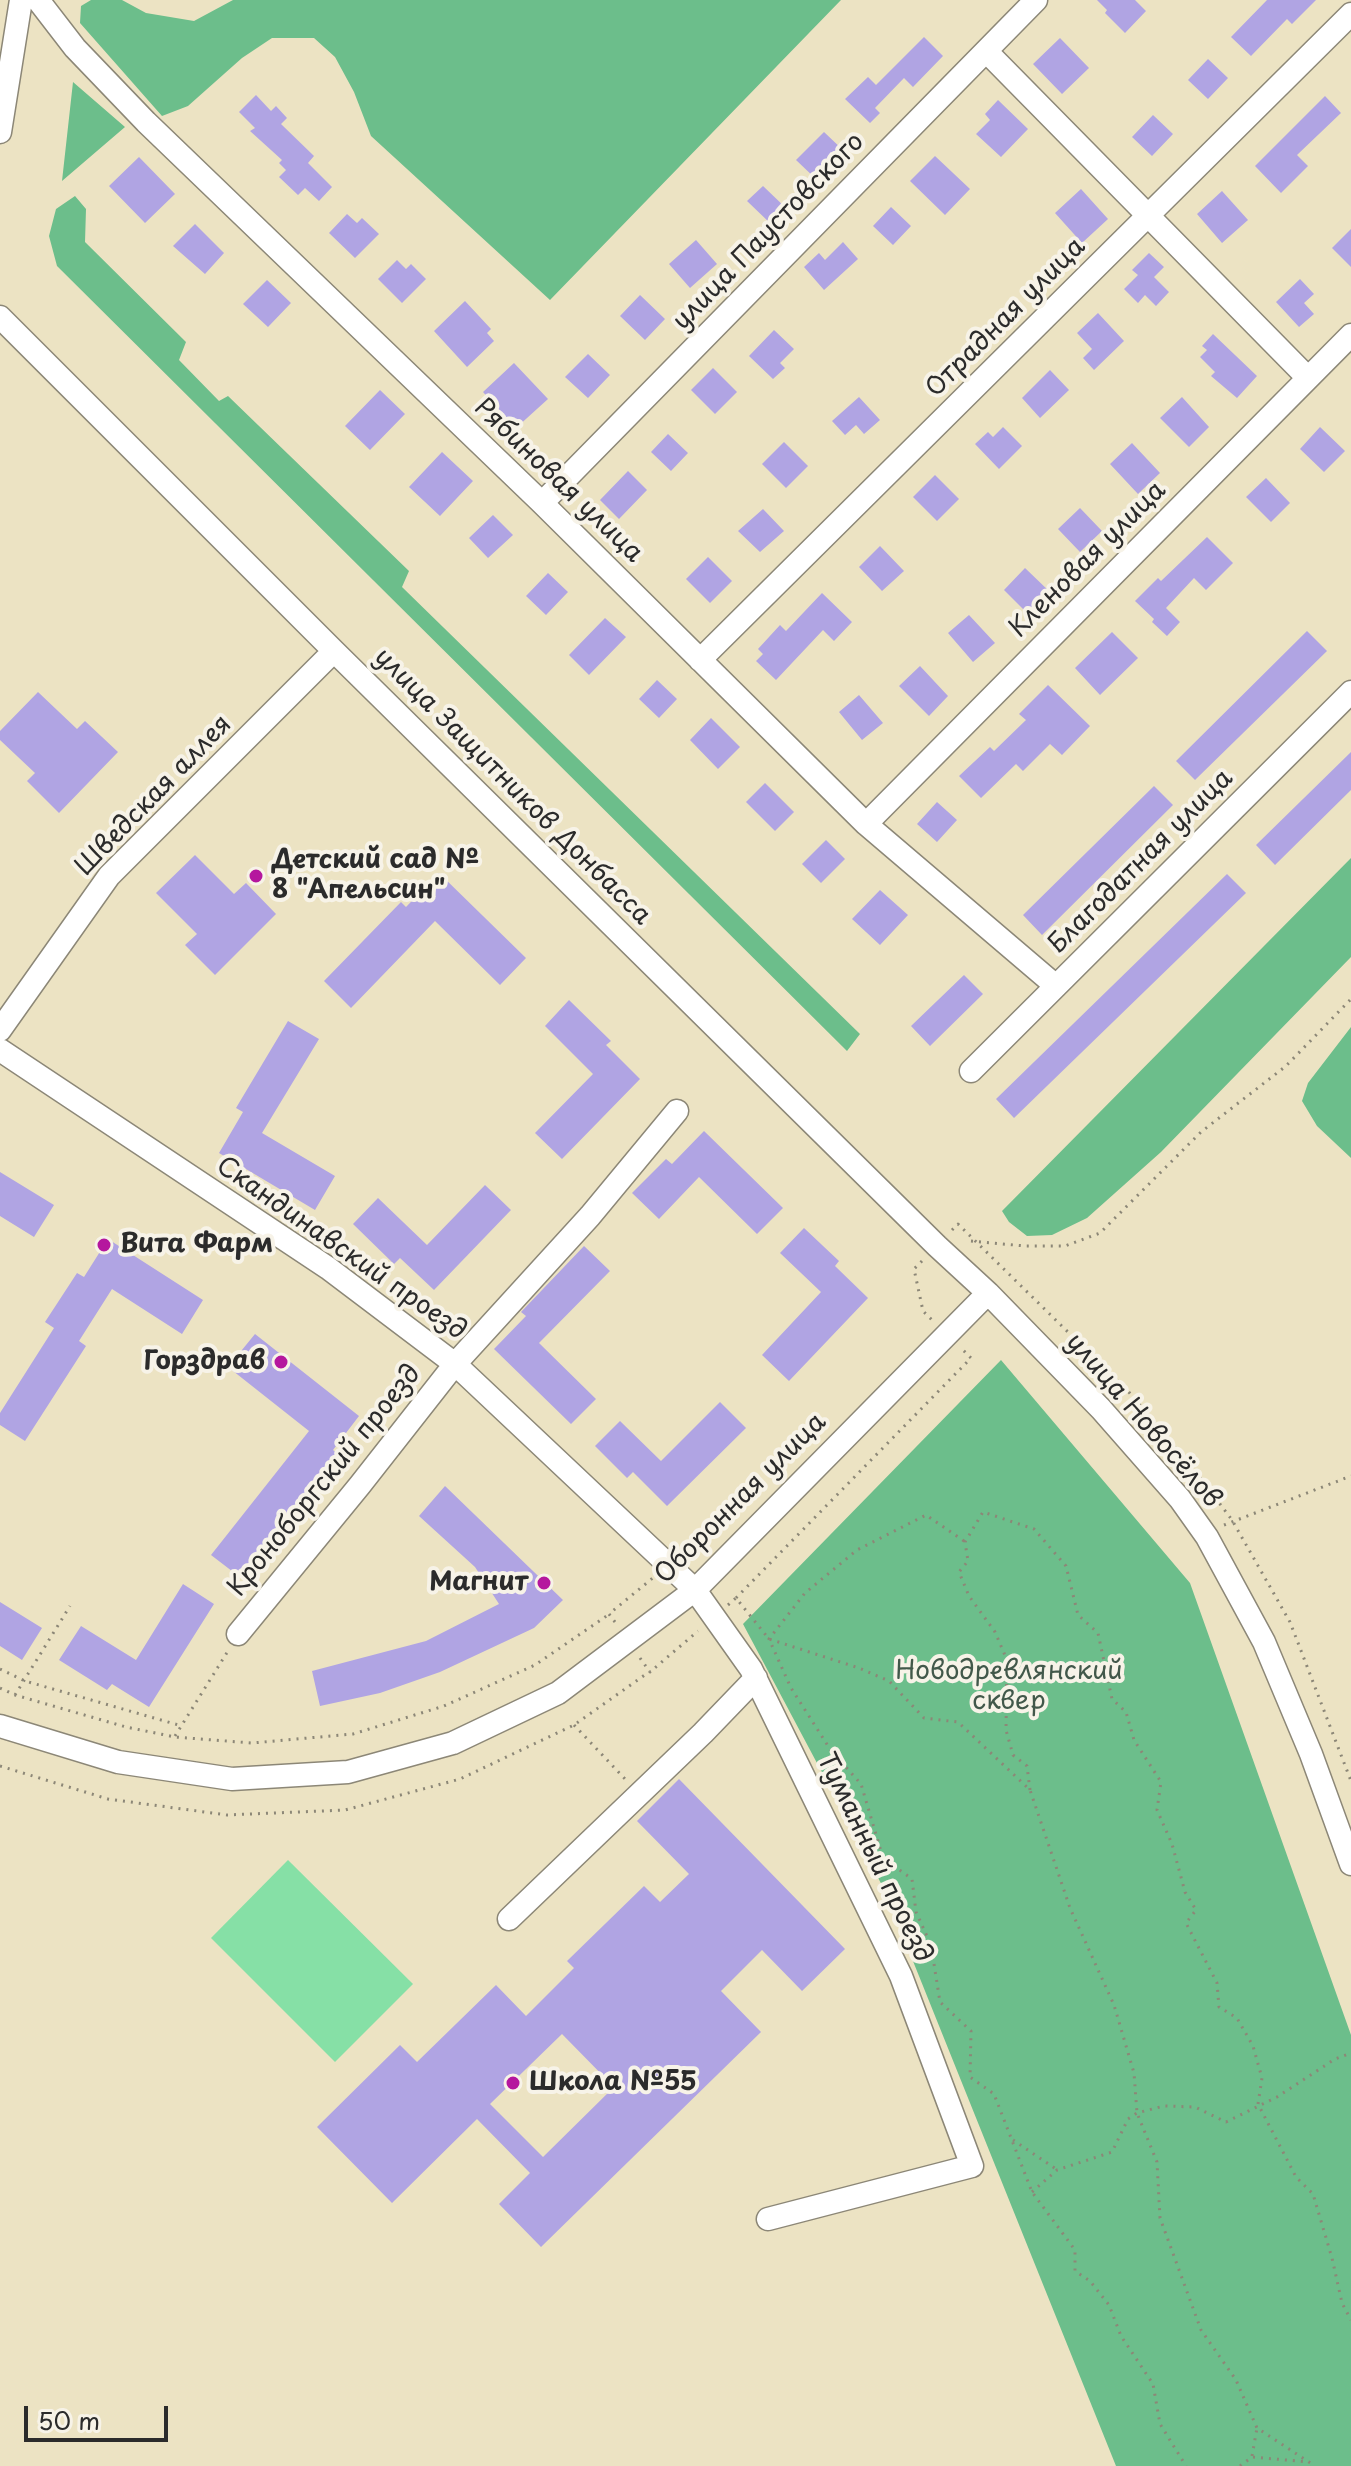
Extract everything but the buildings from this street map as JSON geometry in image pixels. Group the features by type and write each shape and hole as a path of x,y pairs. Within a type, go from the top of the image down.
{"street":[{"path":"0,132 21,0"},
{"name":"Рябиновая улица","path":"38,0 75,48 146,122 542,503 866,824 1056,986"},
{"name":"улица Паустовского","path":"542,503 1036,0"},
{"name":"Отрадная улица","path":"700,660 1351,14"},
{"path":"986,51 1308,378"},
{"name":"улица Защитников Донбасса","path":"0,317 334,651 988,1293"},
{"name":"Кленовая улица","path":"866,824 1351,335"},
{"name":"Шведская аллея","path":"0,1030 109,876 334,651"},
{"name":"Благодатная улица","path":"971,1071 1351,692"},
{"name":"Скандинавский проезд","path":"0,1050 328,1268 455,1364 695,1590"},
{"name":"Кроноборгский проезд","path":"238,1634 455,1364 590,1216 677,1111"},
{"name":"Оборонная улица","path":"0,1726 118,1762 232,1779 348,1772 453,1743 558,1693 695,1590 988,1293"},
{"name":"улица Новосёлов","path":"988,1293 1101,1409 1180,1499 1207,1537 1264,1642 1311,1754 1351,1864"},
{"name":"Туманный проезд","path":"695,1590 756,1678 901,1976 972,2166 768,2219"},
{"path":"509,1919 756,1678"}],"path":[{"path":"971,1241 1065,1246 1100,1233 1201,1132 1286,1066 1351,999"},
{"path":"609,1614 650,1672 736,1598 971,1358 923,1311 914,1269 958,1224 971,1241 1128,1391 1232,1520 1290,1622 1351,1781"},
{"path":"1207,1537 1232,1520 1351,1476"},
{"path":"1252,2457 1257,2428 1236,2380 1201,2330 1160,2218 1157,2162 1137,2113 1134,2073 1114,2005 1070,1908 1030,1790 1027,1766 1013,1755 1006,1730 1007,1660 995,1632 969,1596 959,1572 968,1561 965,1542 983,1512 1034,1529 1066,1566 1078,1615 1098,1633 1112,1699 1126,1712 1134,1740 1161,1782 1157,1810 1172,1844 1185,1892 1196,1910 1186,1923 1217,1983 1219,2007 1237,2018 1253,2046 1262,2078 1258,2104 1296,2177 1313,2194 1342,2303 1351,2320"},
{"path":"769,1639 805,1593 857,1550 926,1515 965,1542"},
{"path":"0,1688 126,1727 175,1737 252,1743 353,1734 444,1706 535,1665 609,1614 659,1573"},
{"path":"736,1598 769,1639 791,1688 830,1749 861,1784 883,1858 912,1879 916,1912 931,1945 940,2002 971,2031 970,2077 994,2094 1032,2192 1075,2250 1075,2271 1090,2281 1109,2305 1121,2336 1153,2384 1160,2424 1186,2466"},
{"path":"15,1695 70,1606"},
{"path":"175,1737 238,1634"},
{"path":"769,1639 889,1681 924,1718 958,1722 1030,1790"},
{"path":"0,1669 25,1681 182,1726"},
{"path":"574,1725 639,1794"},
{"path":"1032,2192 1057,2170 1112,2152 1128,2119 1137,2113 1164,2106 1195,2107 1226,2122 1277,2097 1335,2059 1351,2053"},
{"path":"1013,2140 1057,2170"},
{"path":"1257,2428 1314,2464"},
{"path":"1240,2466 1252,2457 1314,2464"}],"green space":[{"path":"91,0 122,0 146,13 194,21 233,0 841,0 550,300 371,136 354,92 335,57 314,38 272,38 242,58 188,106 162,116 80,23 81,6"},
{"path":"73,82 125,127 62,181"},
{"path":"75,196 86,209 85,242 186,342 179,360 219,401 228,396 409,571 402,587 860,1034 847,1051 57,266 49,236 56,209"},
{"path":"1351,858 1351,957 1161,1152 1087,1218 1052,1235 1027,1236 1009,1222 1002,1211"},
{"path":"1351,1027 1351,1158 1317,1126 1302,1101 1308,1083"},
{"name":"Новодревлянский сквер","path":"1001,1360 1190,1583 1351,2035 1351,2466 1116,2466 884,1889 743,1624"},
{"path":"288,1860 413,1984 335,2062 211,1938"}],"place":[{"name":"Детский сад № 8 \"Апельсин\"","path":"256,876"},
{"name":"Вита Фарм","path":"104,1245"},
{"name":"Горздрав","path":"281,1362"},
{"name":"Магнит","path":"544,1583"},
{"name":"Школа №55","path":"513,2083"}]}
